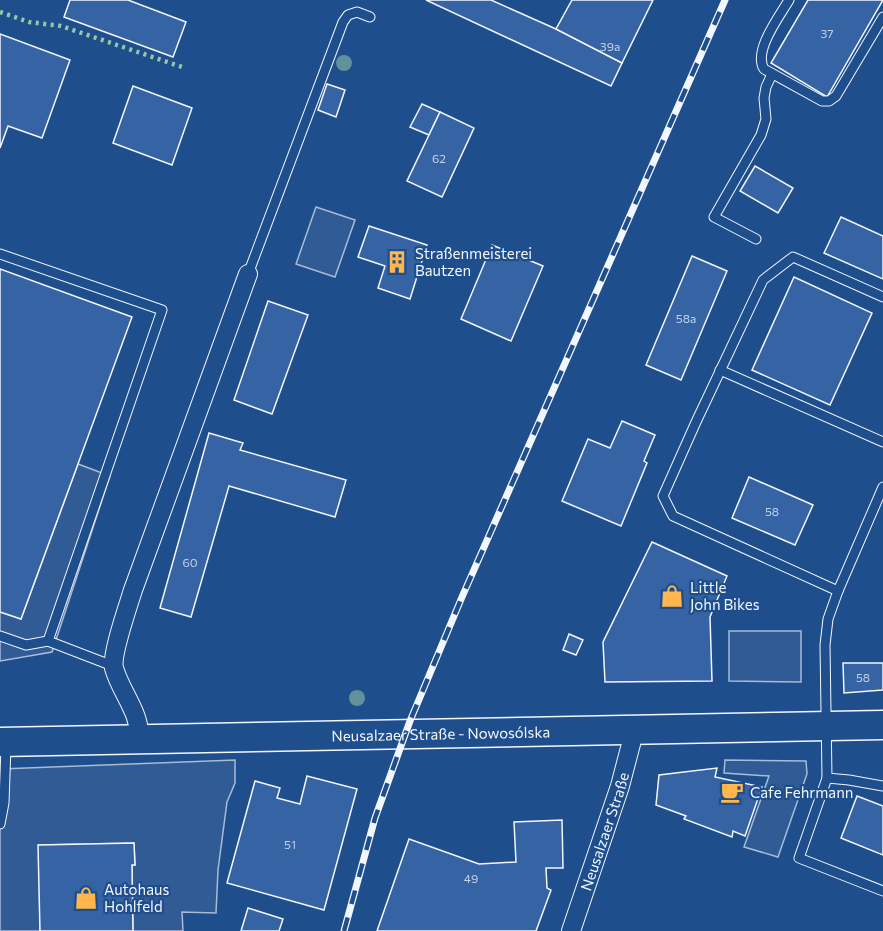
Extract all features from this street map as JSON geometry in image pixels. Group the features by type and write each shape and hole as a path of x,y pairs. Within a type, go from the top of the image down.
{"main road":[{"name":"Neusalzaer Straße - Nowosólska","path":"3,742 883,725"}],"street":[{"path":"139,739 139,723 113,666 133,590 248,274"},
{"name":"Neusalzaer Straße","path":"571,931 620,786 633,730"}],"lane":[{"path":"789,0 766,40 760,54 760,63 772,74 822,101 829,101 836,96 883,17"},
{"path":"248,274 343,22 348,15 357,12 370,17"},
{"path":"756,239 714,217 761,135 766,119 764,98 772,74"},
{"path":"0,254 162,310 48,641"},
{"path":"838,591 673,516 663,496 763,280 793,257 883,297"},
{"path":"720,370 883,442"},
{"path":"883,487 828,619 825,645 827,778 799,858 883,891"},
{"path":"0,636 26,645 48,641 113,666"},
{"path":"0,824 4,803 3,742"},
{"path":"827,778 883,786"}],"shaded area":[{"path":"316,207 355,220 335,277 296,264"},
{"path":"78,464 110,476 52,652 0,661 0,612 21,619"},
{"path":"729,631 801,631 801,682 729,681"},
{"path":"235,760 235,783 227,802 218,870 216,913 182,912 183,931 133,931 134,843 39,845 40,931 0,931 0,769"},
{"path":"725,760 806,761 807,774 778,857 744,847 769,776 724,773"}],"building":[{"path":"70,0 128,0 186,22 173,57 64,17"},
{"path":"426,0 491,0 556,29 622,63 611,86"},
{"path":"572,0 653,0 622,63 556,29"},
{"path":"808,0 883,0 827,97 771,63"},
{"path":"0,34 70,60 42,138 8,126 0,148"},
{"path":"327,84 345,90 336,117 318,110"},
{"path":"133,86 192,108 172,165 113,143"},
{"path":"422,104 440,112 429,135 410,127"},
{"path":"440,112 474,128 442,197 407,181"},
{"path":"755,166 793,188 778,213 740,191"},
{"path":"841,217 883,236 883,279 824,253"},
{"name":"Straßenmeisterei Bautzen","path":"369,226 427,245 410,299 378,288 385,266 358,257"},
{"path":"492,245 543,266 511,341 461,319"},
{"path":"692,256 727,271 681,380 646,365"},
{"path":"0,269 132,317 21,619 0,612"},
{"path":"794,277 872,313 830,405 752,370"},
{"path":"268,301 308,315 272,414 234,400"},
{"path":"622,421 655,435 644,461 647,463 621,526 562,501 588,439 610,448"},
{"path":"209,433 243,443 240,450 346,480 335,517 229,486 191,617 160,608"},
{"path":"749,477 813,505 795,545 732,518"},
{"name":"Little John Bikes","path":"652,542 727,576 710,617 712,681 605,682 603,642"},
{"path":"569,634 583,640 576,655 563,650"},
{"path":"843,663 883,663 883,690 844,693"},
{"path":"717,768 715,777 762,787 745,836 733,831 732,837 684,819 686,816 656,805 659,775"},
{"path":"307,776 357,789 324,910 227,883 255,781 280,788 277,798 300,804"},
{"path":"857,796 883,806 883,855 841,838"},
{"path":"562,820 563,868 546,868 547,888 551,890 536,931 377,931 409,839 479,864 516,862 514,822"},
{"name":"Autohaus Hohlfeld","path":"134,843 133,931 40,931 38,845"},
{"path":"248,908 283,919 279,931 241,931"}],"railway":[{"path":"344,931 375,818 410,721 462,597 725,0"}],"hedge":[{"path":"0,12 29,22 61,26 185,68"}],"place":[{"name":"Straßenmeisterei Bautzen","path":"397,262"},
{"name":"Little John Bikes","path":"672,596"},
{"name":"Cafe Fehrmann","path":"732,792"},
{"name":"Autohaus Hohlfeld","path":"86,898"}]}
